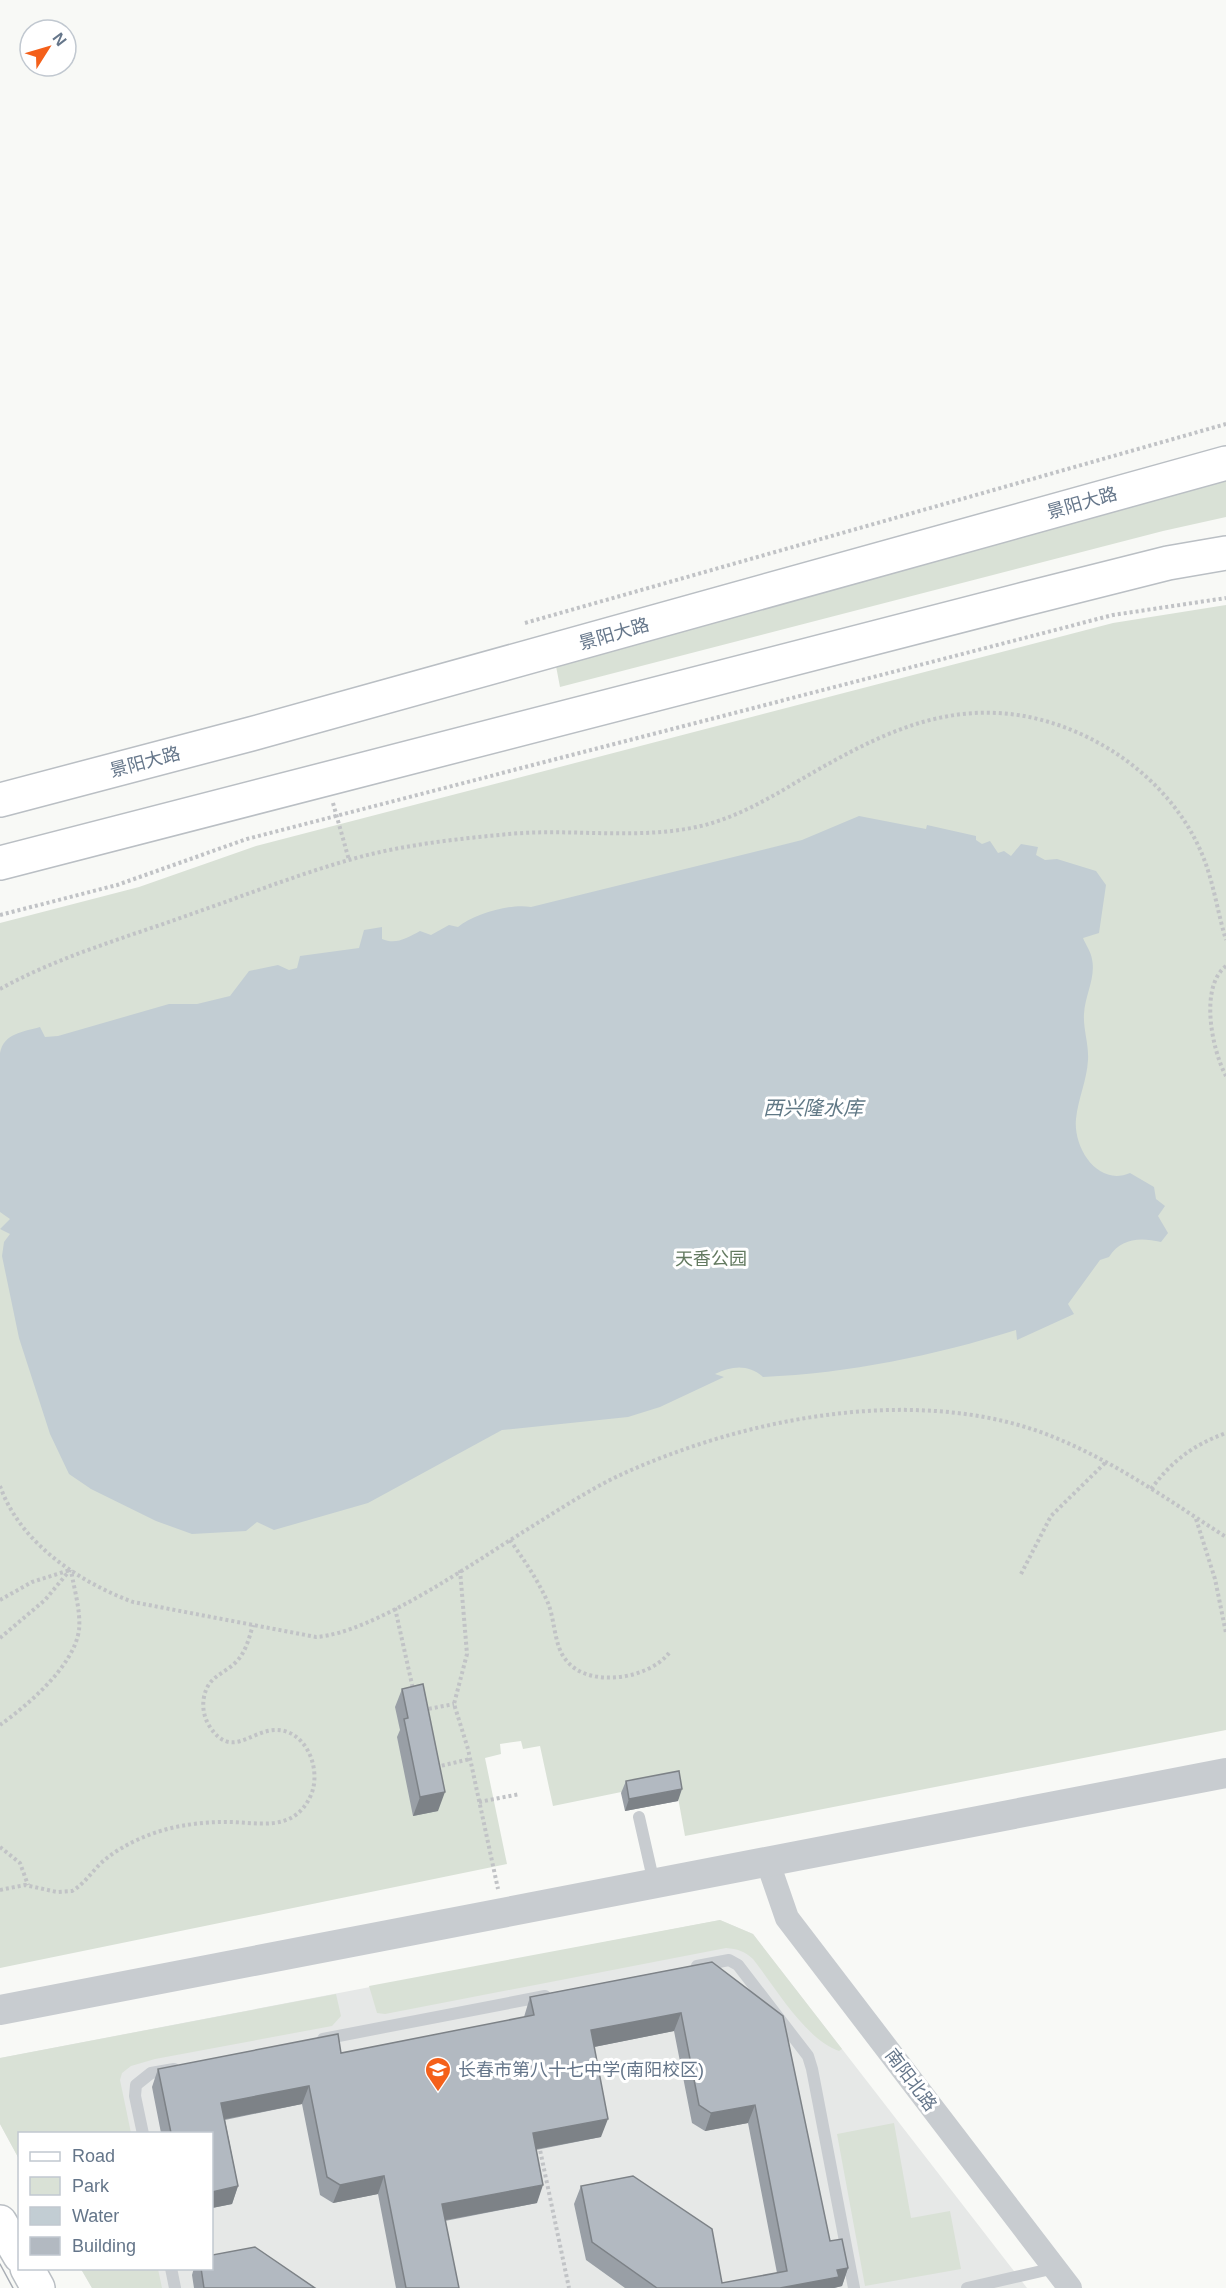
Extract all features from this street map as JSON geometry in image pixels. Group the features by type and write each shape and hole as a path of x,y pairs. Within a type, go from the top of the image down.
{"main road":[{"name":"景阳大路","path":"0,800 251,735 1226,463"},
{"path":"0,863 1080,585 1168,563 1226,553"},
{"path":"0,2222 18,2253"},
{"path":"28,2270 38,2288"}],"street":[{"path":"0,2010 1226,1773"},
{"name":"南阳北路","path":"768,1863 787,1917 1070,2288"}],"lane":[{"path":"639,1817 654,1883"},
{"path":"686,1968 721,1961 738,1965 808,2056 855,2288"},
{"path":"311,2042 556,1993"},
{"path":"143,2132 135,2096 138,2082 151,2073 182,2067"},
{"path":"967,2288 1055,2268"},
{"path":"171,2270 175,2288"}],"path":[{"path":"525,623 1226,424"},
{"path":"0,915 117,885 247,839 1113,615 1226,598"},
{"path":"0,989 64,958 349,860 396,850 509,834 638,832 704,825 763,801 864,744 896,729 952,716 1004,714 1046,721 1110,748 1157,787 1186,823 1201,852 1226,940"},
{"path":"327,779 349,860"},
{"path":"1226,966 1219,971 1214,985 1211,1026 1213,1046 1226,1076"},
{"path":"0,1486 10,1508 25,1531 71,1569 109,1593 133,1602 316,1637 328,1636 353,1628 395,1608 619,1476 730,1436 819,1417 908,1410 979,1415 1062,1440 1106,1462 1226,1537"},
{"path":"1151,1489 1166,1469 1185,1452 1226,1433"},
{"path":"1021,1574 1051,1516 1106,1462"},
{"path":"1196,1518 1215,1580 1226,1633"},
{"path":"510,1540 542,1590 567,1662 587,1673 629,1676 658,1666 669,1653"},
{"path":"0,1600 32,1582 71,1569"},
{"path":"1,1636 45,1600 71,1569"},
{"path":"0,1725 27,1706 46,1686 74,1644 79,1632 79,1620 71,1569"},
{"path":"460,1570 467,1654 454,1704 470,1759 503,1911"},
{"path":"395,1608 415,1697"},
{"path":"0,1890 27,1886 57,1892 72,1891 111,1855 159,1831 189,1824 223,1822 267,1825 290,1818 306,1802 314,1784 314,1770 311,1758 302,1742 294,1736 275,1730 244,1741 229,1741 216,1736 208,1724 203,1708 210,1680 242,1655 253,1625"},
{"path":"423,1722 420,1710 454,1704"},
{"path":"432,1768 470,1759"},
{"path":"479,1802 520,1794"},
{"path":"0,1847 20,1863 27,1886"},
{"path":"538,2139 568,2288"}],"shaded area":[{"name":"长春市第八十七中学(南阳校区)","path":"720,1920 753,1934 1027,2288 92,2288 82,2270 213,2270 213,2132 18,2132 18,2157 0,2124 0,2058"}],"green space":[{"path":"1226,477 1226,517 1163,531 560,687 556,666"},
{"name":"天香公园","path":"1226,605 1226,1730 685,1836 675,1781 553,1806 540,1746 523,1749 521,1741 500,1744 501,1754 485,1758 507,1864 0,1968 0,923 139,887 256,846 1113,623"},
{"path":"720,1920 753,1934 842,2049 839,2051 826,2045 814,2036 753,1959 744,1952 730,1948 385,2014 377,2013 369,1986"},
{"path":"336,1994 341,2016 332,2026 155,2059 131,2066 122,2073 120,2080 131,2132 18,2132 18,2157 0,2124 0,2058"},
{"path":"894,2123 911,2218 950,2211 961,2269 865,2286 837,2134"},
{"path":"82,2270 158,2270 162,2288 92,2288"}],"water":[{"name":"西兴隆水库","path":"859,816 926,829 927,825 976,836 976,840 982,844 990,841 998,853 1004,851 1011,856 1021,844 1038,847 1036,855 1045,860 1057,859 1096,871 1106,885 1099,933 1083,938 1091,954 1093,966 1084,1014 1087,1067 1077,1112 1076,1130 1083,1153 1098,1170 1108,1175 1118,1176 1130,1173 1154,1187 1156,1199 1165,1206 1158,1216 1168,1233 1161,1242 1132,1240 1119,1246 1109,1257 1100,1260 1068,1304 1074,1314 1017,1340 1016,1330 954,1348 891,1362 828,1372 763,1377 746,1368 728,1369 715,1374 724,1377 660,1407 628,1417 502,1430 368,1503 274,1530 257,1522 246,1531 192,1534 156,1521 91,1489 69,1474 50,1434 19,1338 2,1256 4,1242 10,1234 0,1229 10,1219 0,1212 0,1053 2,1046 10,1037 40,1027 45,1037 58,1036 169,1004 197,1004 230,996 249,971 278,965 289,970 297,968 300,956 359,948 364,930 382,927 382,939 387,941 401,940 420,931 431,935 449,925 458,927 473,918 493,911 513,907 531,907 802,840"}],"building":[{"path":"423,1684 445,1792 420,1797 404,1719 408,1718 402,1689"},
{"path":"679,1771 682,1789 629,1799 626,1781"},
{"path":"712,1962 783,2016 830,2241 842,2239 848,2268 837,2270 839,2277 780,2288 657,2288 592,2242 581,2186 633,2176 712,2229 722,2283 787,2271 755,2105 711,2113 699,2105 681,2013 591,2030 608,2119 533,2133 543,2185 442,2204 459,2288 406,2288 384,2176 340,2185 327,2177 309,2086 221,2103 238,2186 213,2192 213,2132 171,2132 158,2069 338,2034 341,2053 534,2015 530,1997"},
{"path":"255,2247 315,2288 204,2288 201,2270 213,2270 213,2255"}],"tram line":[{"path":"0,2264 13,2288"}],"place":[{"name":"长春市第八十七中学(南阳校区)","path":"438,2093"}]}
